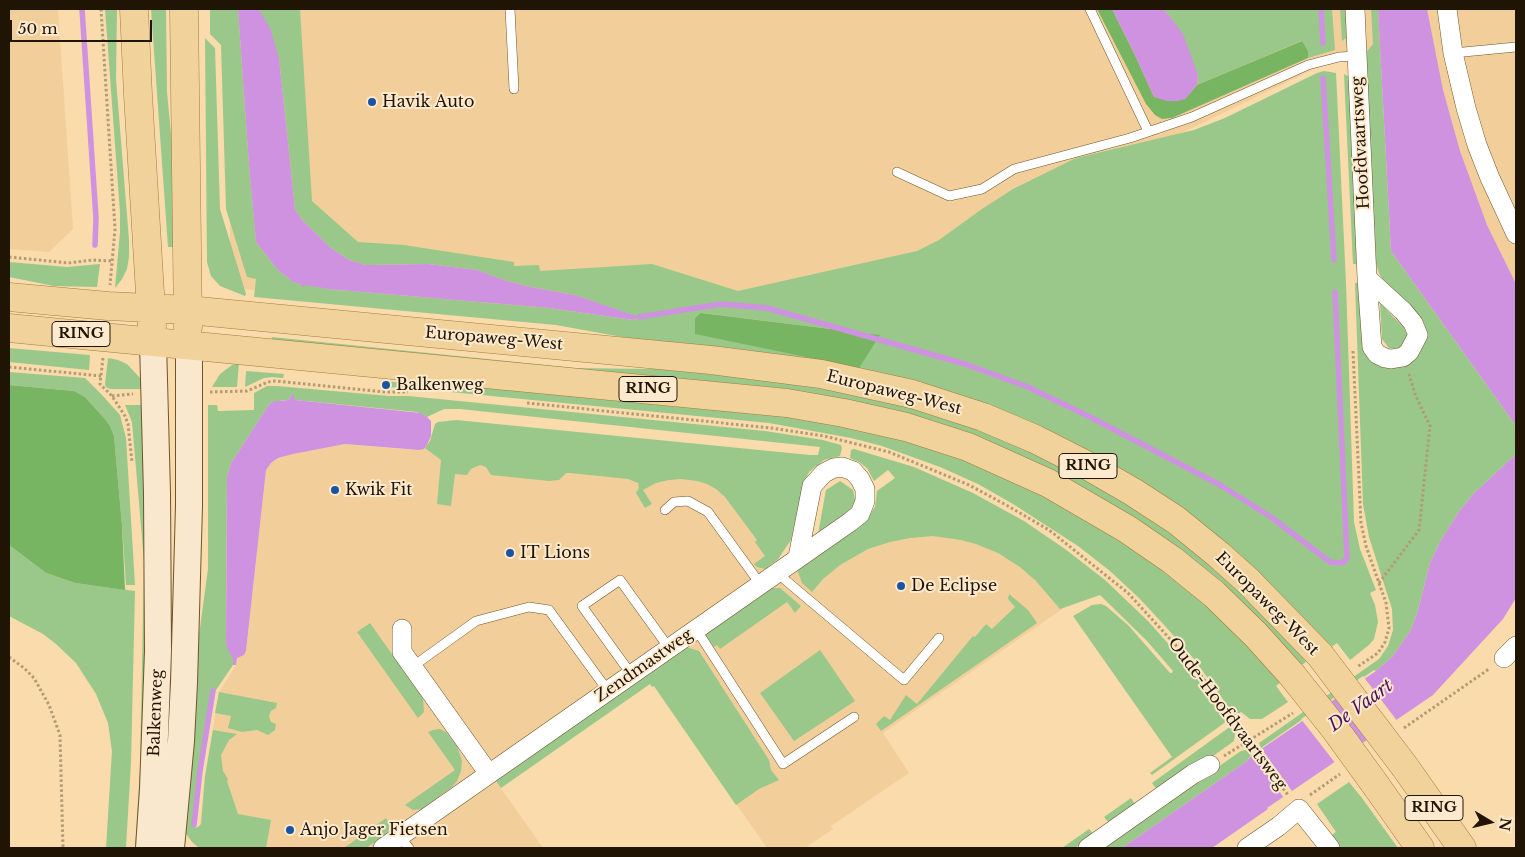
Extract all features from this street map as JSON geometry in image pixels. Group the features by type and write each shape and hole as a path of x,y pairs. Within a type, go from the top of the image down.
{"main road":[{"name":"Balkenweg","path":"134,9 152,308 157,483 158,651 149,848"},
{"name":"Balkenweg","path":"171,848 181,741 189,506 189,346 184,9"},
{"name":"RING","path":"9,297 152,308"},
{"name":"Europaweg-West","path":"152,308 702,359 794,370 871,384 938,402 983,417 1035,439 1133,492 1176,520 1219,555 1262,594 1320,655 1405,767 1462,848"},
{"name":"RING","path":"9,328 153,342"},
{"name":"Europaweg-West","path":"153,342 787,403 906,427 968,447 1048,483 1127,529 1172,560 1214,594 1256,635 1292,675 1335,729 1420,848"}],"street":[{"name":"Hoofdvaartsweg","path":"1355,9 1367,278 1372,347 1377,354 1385,358 1404,357"},
{"path":"1447,9 1453,53 1477,145 1516,234"},
{"path":"1367,278 1403,311 1413,323 1418,335 1409,352 1404,357"},
{"name":"Zendmastweg","path":"383,848 405,842 489,774 860,514 865,501 865,489 853,471 842,467 834,468 824,473 812,486 798,557"},
{"path":"402,629 402,652 489,774"},
{"path":"1088,848 1193,774 1210,765"},
{"path":"1247,848 1279,826 1293,802 1330,848"}],"lane":[{"path":"510,9 514,89"},
{"path":"1090,9 1148,132"},
{"path":"1453,53 1516,47"},
{"path":"898,172 949,196 982,189 1014,169 1148,132 1192,117 1308,64 1340,57 1357,56"},
{"path":"665,510 674,502 688,501 708,512 761,585"},
{"path":"777,573 904,680 939,638"},
{"path":"631,674 582,606 620,580 669,648"},
{"path":"412,666 476,621 529,607 550,610 608,691"},
{"path":"696,629 783,764 854,718"}],"path":[{"path":"101,9 116,229 110,290"},
{"path":"9,257 68,263 93,260 113,261"},
{"path":"103,356 100,384 112,396"},
{"path":"1379,583 1419,530 1428,456 1430,426 1415,394 1404,357"},
{"path":"9,367 101,376"},
{"path":"210,392 246,390 275,381 385,392 410,392"},
{"name":"Oude-Hoofdvaartsweg","path":"518,402 771,428 824,436 888,452 969,485 1048,530 1128,593 1192,663 1293,802"},
{"path":"9,657 34,678 49,705 60,735 63,848"},
{"path":"1210,765 1286,717"}],"shaded area":[{"path":"9,9 58,9 73,229 49,252 9,249"},
{"path":"234,9 1516,9 1516,305 1442,109 1339,57 979,231 720,325 229,288"},
{"path":"345,444 412,450 425,448 695,473 722,484 764,536 789,573 886,503 903,496 1081,596 883,733 909,773 831,826 833,829 805,848 767,848 646,675 496,781 543,848 201,848 199,838 205,776 219,692 236,665 237,658 246,651 266,470 278,458"}],"green space":[{"path":"105,9 117,9 116,79 129,240 127,269 115,288 120,212"},
{"path":"151,9 166,9 167,92 176,185 178,247 168,247"},
{"path":"210,9 238,9 256,242 277,269 293,282 328,289 549,308 633,320 638,317 575,295 530,287 477,270 428,264 365,265 349,260 331,248 302,220 295,209 279,58 260,11 257,9 300,9 312,201 358,242 404,245 514,262 514,266 539,265 540,271 652,264 738,291 917,251 939,240 1013,189 1076,158 1194,130 1225,118 1317,73 1324,71 1336,73 1346,283 1354,522 1360,549 1376,590 1370,593 1375,605 1378,622 1374,639 1350,660 1337,643 1330,648 1302,616 1257,571 925,385 859,368 778,355 633,339 556,325 254,297 256,279 247,277 226,209 221,45 210,34","holes":["702,313 879,335 695,318"]},
{"path":"1097,9 1112,9 1154,97 1185,99 1197,85 1302,41 1308,51 1308,58 1172,118 1162,119 1155,115 1146,104"},
{"path":"1162,9 1332,9 1335,50 1308,58 1308,51 1301,41 1197,85 1198,75 1167,13"},
{"path":"1340,9 1349,9 1348,37 1342,41"},
{"path":"1371,9 1378,9 1391,251 1516,426 1516,454 1473,494 1458,513 1440,542 1430,563 1411,630 1392,657 1376,671 1374,670 1261,748 1259,743 1379,659 1388,646 1393,630 1392,609 1369,537 1363,504 1355,283 1359,283 1369,350 1418,352 1379,273 1374,257 1364,55 1373,44"},
{"path":"205,38 215,48 220,209 246,294 245,296 220,286 211,276 207,262"},
{"path":"1344,74 1352,82 1357,264 1353,264"},
{"path":"9,262 67,267 100,264 97,287 54,286 9,277"},
{"path":"1380,303 1406,330 1408,338 1401,348 1389,348 1382,339"},
{"path":"701,313 880,335 859,368 695,334 695,318"},
{"path":"272,337 575,368 648,369 666,367 812,384 906,405 1007,440 1074,471 1147,516 1214,567 1289,640 1306,662 1299,667 986,444 271,343"},
{"path":"9,348 90,355 89,370 9,362"},
{"path":"108,358 127,364 140,378 145,389 110,389 106,387"},
{"path":"239,363 237,387 212,387 220,374 232,365"},
{"path":"246,371 284,374 283,378 264,378 245,387"},
{"path":"9,372 85,378 120,415 126,438 135,585 126,585 114,436 110,426 85,397 74,391 9,385"},
{"path":"458,381 773,412 922,443 1031,485 1146,556 1194,594 1251,648 1282,681 1276,686 1288,702 1262,719 1250,719 1241,712 1235,716 1194,659 1139,598 1110,571 1078,546 1013,504 978,484 940,467 882,446 851,438 769,423 399,387 385,388 386,382"},
{"path":"9,385 74,391 85,397 110,426 114,436 122,525 125,590 75,583 46,573 9,545"},
{"path":"267,386 408,396 765,431 823,440 841,445 842,448 840,456 824,460 809,472 803,484 791,540 778,559 765,569 754,564 765,556 755,542 757,540 725,497 707,484 681,479 656,483 643,490 652,504 645,508 636,493 639,488 638,483 628,479 566,473 559,480 549,481 491,475 486,467 480,465 471,469 467,475 455,474 451,506 437,504 441,460 425,448 430,441 435,424 456,420 810,455 818,455 820,447 460,409 444,409 427,417 417,412 295,400 291,395 289,400 270,403 231,463 227,477 226,643 233,657 233,665 214,693 194,828 201,824 205,776 213,730 237,734 229,740 221,755 223,771 228,779 227,781 238,814 271,820 266,848 199,848 184,831 194,672 208,569 208,405 217,405 218,411 254,410 254,393"},
{"path":"125,405 147,405 150,497 143,848 135,848 140,768 144,561 132,422"},
{"path":"854,449 914,467 973,493 1024,521 1065,549 1105,580 1148,621 1189,667 1227,721 1152,775 1150,773 1172,757 1073,616 1092,605 1101,604 1106,606 1129,626 1170,673 1173,671 1147,641 1100,595 1060,609 1036,581 1020,567 998,553 976,544 933,536 890,542 868,549 840,565 823,579 812,592 802,583 797,569 866,520 875,507 877,491 895,478 888,470 874,481 867,468 850,458 851,450"},
{"path":"840,481 853,490 856,504 851,510 818,534 826,490"},
{"path":"9,545 46,573 75,583 135,591 131,762 126,848 106,848 112,751 108,723 96,694 76,663 43,634 9,616"},
{"path":"771,588 780,588 801,606 795,613 787,602 720,649 717,645 714,647 705,634"},
{"path":"1009,594 1028,610 1037,623 881,731 876,724 884,716 890,720 906,695 917,704 973,636 975,637 986,624 992,629 1015,607 1008,599"},
{"path":"370,623 423,698 424,712 418,718 357,632"},
{"path":"686,647 699,651 769,760 771,770 779,780 759,789 736,805 654,686 652,687 650,684 501,788 496,781"},
{"path":"820,650 855,701 794,741 760,693"},
{"path":"219,692 277,703 276,708 271,711 269,716 271,722 276,724 275,730 268,735 257,730 242,732 228,728 231,716 215,713"},
{"path":"1231,726 1235,734 1234,741 1158,791 1152,783"},
{"path":"440,729 446,732 457,746 462,761 461,771 452,787 422,809 413,810 405,805 455,770 428,732"},
{"path":"1245,750 1252,753 1247,761 1122,848 1101,848 1241,751"},
{"path":"1349,782 1398,848 1341,848 1332,835 1336,832 1317,804"},
{"path":"1131,798 1136,806 1110,824 1104,817"},
{"path":"386,818 390,826 387,834 366,848 344,848"},
{"path":"1089,829 1094,835 1075,848 1062,848"}],"water":[{"path":"238,9 257,9 270,28 279,58 295,209 302,220 331,248 349,260 365,265 428,264 477,270 530,287 575,295 639,317 633,320 549,308 328,289 305,285 304,287 293,282 277,269 256,242"},
{"path":"1112,9 1162,9 1167,13 1183,34 1198,75 1197,85 1185,99 1167,101 1154,97"},
{"path":"1378,9 1427,9 1443,90 1460,151 1487,225 1516,284 1516,426 1391,251"},
{"path":"291,395 294,395 295,400 421,413 431,421 431,436 424,449 419,450 345,444 293,454 278,458 271,463 266,470 246,651 244,655 237,658 236,665 233,665 233,658 226,643 227,477 231,463 270,403 289,400"},
{"name":"De Vaart","path":"1516,454 1516,598 1503,619 1433,695 1267,808 1212,848 1122,848 1247,761 1251,756 1376,671 1392,657 1411,630 1430,563 1440,542 1458,513 1473,494"}],"pier":[{"path":"1363,676 1398,722 1370,741 1335,696"},
{"path":"1329,700 1364,745 1336,764 1301,719"},
{"path":"1261,748 1292,791 1284,798 1253,755"}],"waterway":[{"path":"82,9 96,218 95,245"},
{"path":"1321,9 1323,43"},
{"path":"1323,78 1334,260"},
{"path":"639,317 721,304 767,308 965,364 1028,387 1222,486 1271,517 1330,562 1339,563 1344,562 1347,558 1335,292"},
{"path":"194,825 200,771 213,691"}],"place":[{"name":"Havik Auto","path":"372,102"},
{"name":"Balkenweg","path":"386,385"},
{"name":"Kwik Fit","path":"335,490"},
{"name":"IT Lions","path":"510,553"},
{"name":"De Eclipse","path":"901,586"},
{"name":"Anjo Jager Fietsen","path":"290,830"}]}
